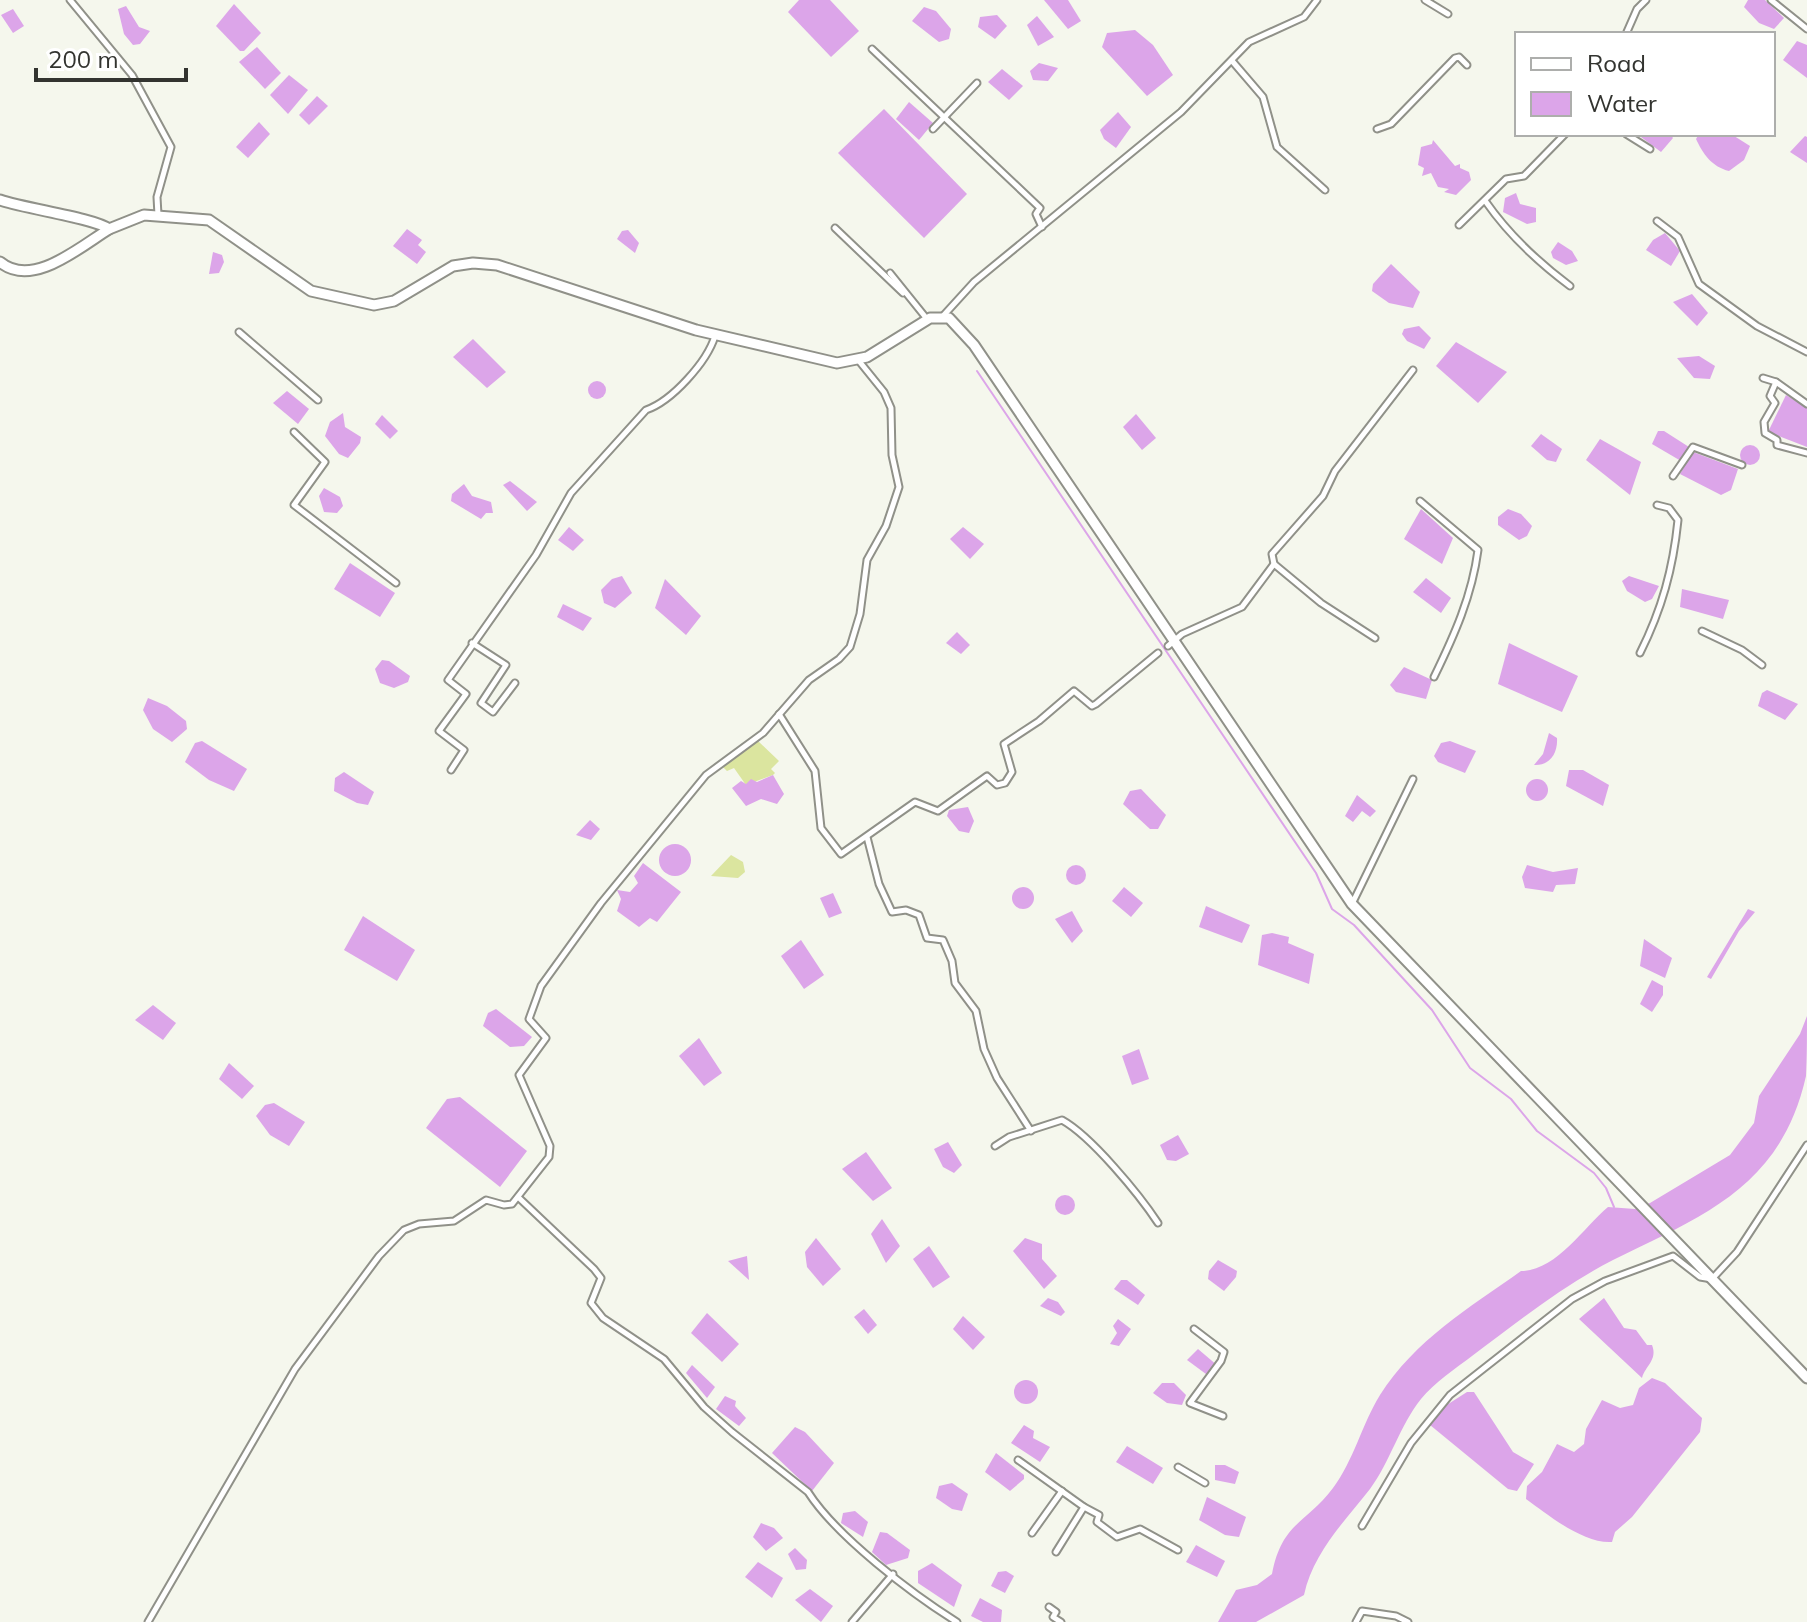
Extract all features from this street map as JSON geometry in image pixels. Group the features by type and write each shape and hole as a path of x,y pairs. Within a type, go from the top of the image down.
{"highway":[{"path":"0,200 33,211 99,223 109,229"},
{"path":"0,262 12,271 29,273 127,219 158,215 209,220 240,239 292,280 320,295 380,305 445,269 484,263 715,336 828,362 859,361 928,319 943,316 955,323 974,345 1170,643 1352,904 1637,1205 1807,1378"}],"street":[{"path":"70,0 132,75 171,147 157,197 158,215"},
{"path":"943,316 974,282 1181,112 1233,62 1249,42 1304,17 1317,0"},
{"path":"1425,0 1448,14"},
{"path":"1627,32 1637,9 1646,0"},
{"path":"1771,0 1807,29"},
{"path":"872,49 1040,208 1036,214 1042,227"},
{"path":"1377,129 1391,124 1455,58 1459,57 1467,65"},
{"path":"1233,62 1263,97 1277,147 1325,190"},
{"path":"933,129 977,83"},
{"path":"1459,225 1486,202 1506,179 1524,176 1563,136"},
{"path":"1629,136 1650,149"},
{"path":"1486,202 1502,225 1539,262 1570,286"},
{"path":"1657,221 1678,237 1699,284 1757,326 1807,352"},
{"path":"835,228 928,319"},
{"path":"890,273 903,293"},
{"path":"239,332 318,400"},
{"path":"451,770 464,750 439,731 466,694 448,680 536,555 571,493 646,410 658,406 676,390 710,349 715,336"},
{"path":"148,1622 295,1369 379,1256 410,1228 454,1221 486,1200 508,1206 551,1151 519,1075 546,1038 529,1019 535,998 601,903 706,775 757,739 809,680 839,659 850,647 860,614 867,560 886,526 899,487 892,455 891,408 884,392 859,361"},
{"path":"1375,638 1321,603 1274,564 1272,554 1323,496 1335,471 1413,370"},
{"path":"1763,378 1776,382 1807,404"},
{"path":"1776,382 1770,396 1775,403 1764,422 1765,433 1777,440 1777,445 1807,453"},
{"path":"294,432 325,462 294,505 396,583"},
{"path":"1673,476 1693,447 1742,465"},
{"path":"1420,501 1478,550 1475,577 1457,629 1434,677"},
{"path":"1640,653 1668,588 1674,557 1678,520 1669,508 1657,505"},
{"path":"1170,643 1242,607 1274,564"},
{"path":"1702,631 1725,640 1762,665"},
{"path":"472,643 506,665 481,703 493,712 515,683"},
{"path":"779,714 815,771 821,828 841,854 915,802 938,811 987,776 997,785 1005,783 1012,772 1004,744 1039,721 1074,691 1092,706 1096,704 1158,653"},
{"path":"1352,904 1413,779"},
{"path":"867,837 879,884 892,912 906,910 919,915 927,938 943,940 952,961 955,983 976,1011 990,1063 1031,1131"},
{"path":"995,1146 1009,1137 1062,1120 1075,1127 1130,1185 1158,1223"},
{"path":"1362,1526 1431,1415 1547,1315 1605,1281 1673,1256 1700,1277 1712,1279 1737,1252 1807,1145"},
{"path":"518,1197 601,1278 591,1303 603,1318 664,1359 704,1407 808,1492 819,1510 846,1536 957,1622"},
{"path":"1194,1329 1224,1352 1221,1361 1190,1403 1223,1416"},
{"path":"1018,1460 1099,1515 1097,1522 1117,1537 1140,1529 1178,1550"},
{"path":"1178,1467 1205,1483"},
{"path":"1032,1533 1062,1491"},
{"path":"1056,1552 1084,1507"},
{"path":"852,1622 894,1574"},
{"path":"1049,1607 1056,1612 1053,1617 1061,1622"},
{"path":"1356,1622 1362,1611 1396,1616 1408,1622"}],"green space":[{"path":"758,741 779,761 771,769 775,773 773,775 746,785 734,768 727,771 720,764"},
{"path":"731,855 743,862 745,872 738,878 711,876"}],"water":[{"path":"799,0 830,0 859,31 831,57 788,12"},
{"path":"1044,0 1068,0 1081,21 1068,29"},
{"path":"1748,0 1765,0 1784,18 1774,29 1759,23 1744,7"},
{"path":"234,4 261,33 244,51 240,51 216,26"},
{"path":"126,6 139,27 150,31 140,44 133,45 124,34 118,9"},
{"path":"924,7 936,11 951,29 949,39 939,42 912,21"},
{"path":"13,9 24,26 13,33 1,15"},
{"path":"997,15 1007,26 995,39 978,27 980,17"},
{"path":"1037,16 1054,37 1038,46 1027,25"},
{"path":"1135,30 1153,45 1173,75 1147,96 1102,47 1107,33"},
{"path":"1797,41 1807,45 1807,78 1783,60"},
{"path":"257,47 281,73 265,89 239,62"},
{"path":"1039,63 1058,68 1048,81 1033,80 1030,71"},
{"path":"1002,69 1023,86 1009,100 988,82"},
{"path":"289,75 308,90 288,114 270,95"},
{"path":"317,96 328,106 309,125 299,115"},
{"path":"909,102 933,123 919,140 896,119"},
{"path":"884,109 967,194 924,238 838,153"},
{"path":"1118,112 1131,127 1116,148 1104,139 1100,130"},
{"path":"259,122 270,134 248,158 236,147"},
{"path":"1640,136 1672,136 1661,152"},
{"path":"1698,136 1734,136 1750,146 1744,160 1729,171 1713,163 1696,139"},
{"path":"1807,137 1807,163 1790,152"},
{"path":"1433,140 1455,166 1460,164 1460,168 1469,172 1471,180 1456,195 1444,192 1449,189 1438,187 1431,173 1422,176 1424,168 1418,165 1421,147 1432,144"},
{"path":"1516,193 1520,204 1536,208 1536,222 1527,224 1503,212 1505,198"},
{"path":"407,229 422,240 418,245 426,252 417,264 393,246"},
{"path":"628,230 639,243 635,253 617,239 622,231"},
{"path":"1665,233 1680,251 1671,266 1646,250 1653,240"},
{"path":"1558,242 1572,251 1578,261 1566,265 1553,258 1551,252"},
{"path":"213,252 222,255 224,262 219,273 209,274"},
{"path":"1391,264 1420,292 1413,308 1389,303 1372,291 1373,284"},
{"path":"1692,294 1708,313 1697,326 1673,302"},
{"path":"1419,326 1431,338 1424,349 1407,341 1402,334 1404,329"},
{"path":"473,339 506,372 487,388 453,357"},
{"path":"1456,342 1507,372 1478,403 1436,366"},
{"path":"1699,356 1715,366 1710,379 1694,378 1677,358"},
{"path":"593,381 601,381 606,390 604,397 593,399 588,394 588,386"},
{"path":"287,391 309,409 298,424 273,403"},
{"path":"1786,395 1807,408 1807,447 1768,432"},
{"path":"343,413 345,427 361,437 348,458 339,454 325,436 330,422"},
{"path":"1136,414 1156,438 1142,450 1123,427"},
{"path":"382,415 398,431 390,439 375,424"},
{"path":"1658,431 1664,431 1689,447 1681,461 1652,444"},
{"path":"1541,434 1562,449 1556,462 1547,460 1531,446"},
{"path":"1600,439 1641,462 1630,495 1586,460"},
{"path":"1746,445 1754,445 1760,455 1754,465 1746,465 1740,459 1740,451"},
{"path":"1693,452 1738,469 1731,490 1721,495 1680,474"},
{"path":"510,481 537,502 527,511 503,485"},
{"path":"464,484 472,496 491,502 493,513 486,513 481,519 451,501 452,494"},
{"path":"324,488 340,497 343,506 337,513 324,512 319,496"},
{"path":"1421,509 1453,538 1442,564 1404,539"},
{"path":"1508,509 1521,514 1532,526 1527,536 1519,540 1498,525 1498,517"},
{"path":"569,527 584,540 573,551 558,540"},
{"path":"963,527 984,544 970,559 950,539"},
{"path":"350,563 395,593 380,617 334,589"},
{"path":"622,576 632,593 615,608 604,603 601,590 612,579"},
{"path":"1629,576 1659,586 1652,599 1645,602 1627,591 1622,581"},
{"path":"1426,578 1451,598 1441,613 1413,592"},
{"path":"665,579 701,616 686,635 655,608"},
{"path":"1682,589 1729,600 1723,619 1680,607"},
{"path":"563,604 592,618 583,631 557,617"},
{"path":"957,632 970,645 961,654 946,643"},
{"path":"1509,643 1578,676 1562,712 1498,684"},
{"path":"382,660 389,661 410,676 408,682 394,688 380,683 375,669"},
{"path":"1404,667 1432,680 1426,699 1396,692 1390,685"},
{"path":"1767,690 1798,704 1785,720 1758,706 1762,693"},
{"path":"148,698 167,706 186,721 187,729 172,742 153,729 143,710"},
{"path":"1549,733 1557,738 1556,749 1549,761 1534,765 1543,754"},
{"path":"202,741 247,769 234,791 209,780 185,762 195,743"},
{"path":"1450,741 1476,751 1465,773 1438,762 1434,756 1441,743"},
{"path":"1569,770 1583,770 1609,785 1603,806 1566,786"},
{"path":"344,772 374,792 368,805 334,791 335,778"},
{"path":"773,775 784,794 777,804 761,799 746,806 732,788 741,781 746,784 751,779 757,782"},
{"path":"1537,779 1545,782 1548,790 1545,798 1537,801 1529,798 1526,790 1529,782"},
{"path":"1141,789 1166,815 1158,829 1150,829 1123,804 1130,791"},
{"path":"1357,795 1376,811 1370,817 1362,811 1353,822 1345,816"},
{"path":"968,807 974,821 969,833 959,831 947,816 949,810"},
{"path":"590,820 600,829 591,840 576,835"},
{"path":"675,844 686,849 691,860 686,871 675,876 664,871 659,860 664,849"},
{"path":"643,863 681,892 657,922 650,918 639,927 617,911 621,899 617,890 630,892 638,883 634,876"},
{"path":"1076,865 1083,868 1086,875 1083,882 1076,885 1069,882 1066,875 1069,868"},
{"path":"1527,865 1553,872 1578,868 1575,884 1556,885 1553,892 1525,888 1522,877"},
{"path":"1023,887 1031,890 1034,898 1031,906 1023,909 1015,906 1012,898 1015,890"},
{"path":"1124,887 1143,903 1131,917 1112,901"},
{"path":"833,893 842,913 829,918 820,898"},
{"path":"1206,906 1250,925 1242,943 1199,927"},
{"path":"1748,909 1755,912 1739,931 1711,979 1707,977"},
{"path":"1072,911 1083,931 1072,943 1055,919"},
{"path":"363,916 415,950 397,981 344,950"},
{"path":"1272,933 1289,937 1288,943 1314,954 1309,984 1258,965 1262,935"},
{"path":"1644,939 1672,958 1665,978 1640,966"},
{"path":"801,940 824,975 804,989 781,956"},
{"path":"1652,980 1663,986 1663,995 1652,1012 1640,1004"},
{"path":"153,1005 176,1023 163,1040 135,1020"},
{"path":"496,1009 532,1037 524,1046 510,1047 483,1026 488,1013"},
{"path":"1807,1016 1806,1076 1794,1114 1778,1145 1758,1171 1734,1193 1707,1211 1558,1293 1439,1382 1414,1409 1370,1489 1322,1552 1304,1595 1256,1622 1218,1622 1236,1590 1257,1585 1272,1574 1282,1544 1296,1525 1333,1488 1347,1466 1380,1395 1409,1358 1444,1326 1521,1271 1546,1264 1557,1256 1608,1207 1635,1209 1650,1203 1730,1155 1754,1123 1759,1096 1800,1034"},
{"path":"699,1038 722,1073 704,1086 679,1056"},
{"path":"1139,1049 1149,1079 1132,1085 1122,1056"},
{"path":"229,1063 254,1086 242,1099 219,1079"},
{"path":"460,1097 527,1151 500,1187 426,1128 447,1099"},
{"path":"274,1103 305,1122 289,1146 270,1135 256,1116 265,1105"},
{"path":"1178,1135 1189,1154 1176,1161 1167,1160 1160,1145"},
{"path":"948,1142 962,1165 954,1173 943,1167 934,1149"},
{"path":"866,1152 892,1188 873,1201 842,1169"},
{"path":"1065,1195 1072,1198 1075,1205 1072,1212 1065,1215 1058,1212 1055,1205 1058,1198"},
{"path":"882,1219 900,1246 886,1263 871,1234"},
{"path":"816,1238 841,1269 823,1286 807,1267 805,1252"},
{"path":"1025,1238 1042,1244 1042,1259 1057,1276 1044,1289 1013,1251"},
{"path":"929,1246 950,1277 933,1288 913,1259"},
{"path":"747,1256 749,1280 728,1261"},
{"path":"1218,1260 1237,1271 1236,1277 1224,1291 1208,1279 1209,1271"},
{"path":"1121,1280 1127,1280 1145,1295 1138,1305 1114,1289"},
{"path":"1048,1298 1058,1302 1065,1312 1061,1316 1040,1306"},
{"path":"1604,1298 1624,1328 1636,1330 1647,1345 1652,1345 1652,1359 1642,1378 1579,1319"},
{"path":"864,1309 877,1325 868,1334 854,1317"},
{"path":"707,1313 739,1344 722,1362 691,1333"},
{"path":"963,1316 985,1337 973,1350 953,1329"},
{"path":"1118,1319 1131,1329 1119,1346 1110,1344 1117,1333 1113,1326"},
{"path":"1198,1349 1218,1366 1210,1377 1187,1360"},
{"path":"692,1365 715,1387 707,1398 686,1373"},
{"path":"1652,1378 1665,1383 1702,1418 1700,1432 1632,1517 1615,1532 1612,1542 1578,1533 1526,1499 1527,1486 1542,1472 1557,1444 1574,1452 1584,1444 1586,1429 1602,1400 1620,1408 1633,1405 1639,1388"},
{"path":"1026,1380 1034,1384 1038,1392 1034,1400 1026,1404 1018,1400 1014,1392 1018,1384"},
{"path":"1162,1383 1174,1383 1186,1395 1182,1405 1167,1403 1153,1393"},
{"path":"1467,1392 1474,1392 1513,1452 1534,1464 1517,1491 1508,1489 1430,1425 1442,1408"},
{"path":"725,1396 736,1401 735,1406 746,1418 739,1426 716,1409"},
{"path":"1024,1425 1034,1431 1033,1438 1050,1447 1040,1462 1011,1443"},
{"path":"795,1427 805,1432 834,1463 812,1491 772,1453"},
{"path":"1127,1446 1163,1468 1153,1484 1116,1462"},
{"path":"996,1453 1024,1475 1024,1479 1010,1491 985,1472"},
{"path":"1215,1465 1225,1465 1239,1472 1235,1484 1215,1480"},
{"path":"952,1483 968,1494 962,1511 952,1509 936,1498 939,1486"},
{"path":"1207,1497 1246,1517 1239,1537 1225,1535 1199,1520"},
{"path":"855,1511 868,1522 863,1537 841,1523 843,1513"},
{"path":"761,1523 774,1528 783,1538 766,1551 753,1537"},
{"path":"880,1532 887,1533 910,1550 908,1558 886,1565 872,1552"},
{"path":"1196,1545 1225,1561 1217,1577 1186,1562"},
{"path":"795,1548 807,1560 806,1569 796,1570 788,1554"},
{"path":"758,1562 783,1578 772,1598 745,1577"},
{"path":"932,1563 962,1585 954,1607 918,1583 918,1571"},
{"path":"1006,1571 1014,1576 1005,1593 991,1586 998,1572"},
{"path":"810,1589 833,1606 821,1622 795,1600"},
{"path":"980,1598 1002,1610 1001,1622 983,1622 971,1616"}],"waterway":[{"path":"977,371 1316,873 1332,909 1354,925 1432,1010 1470,1068 1511,1099 1537,1131 1594,1173 1606,1188 1614,1207"}]}
